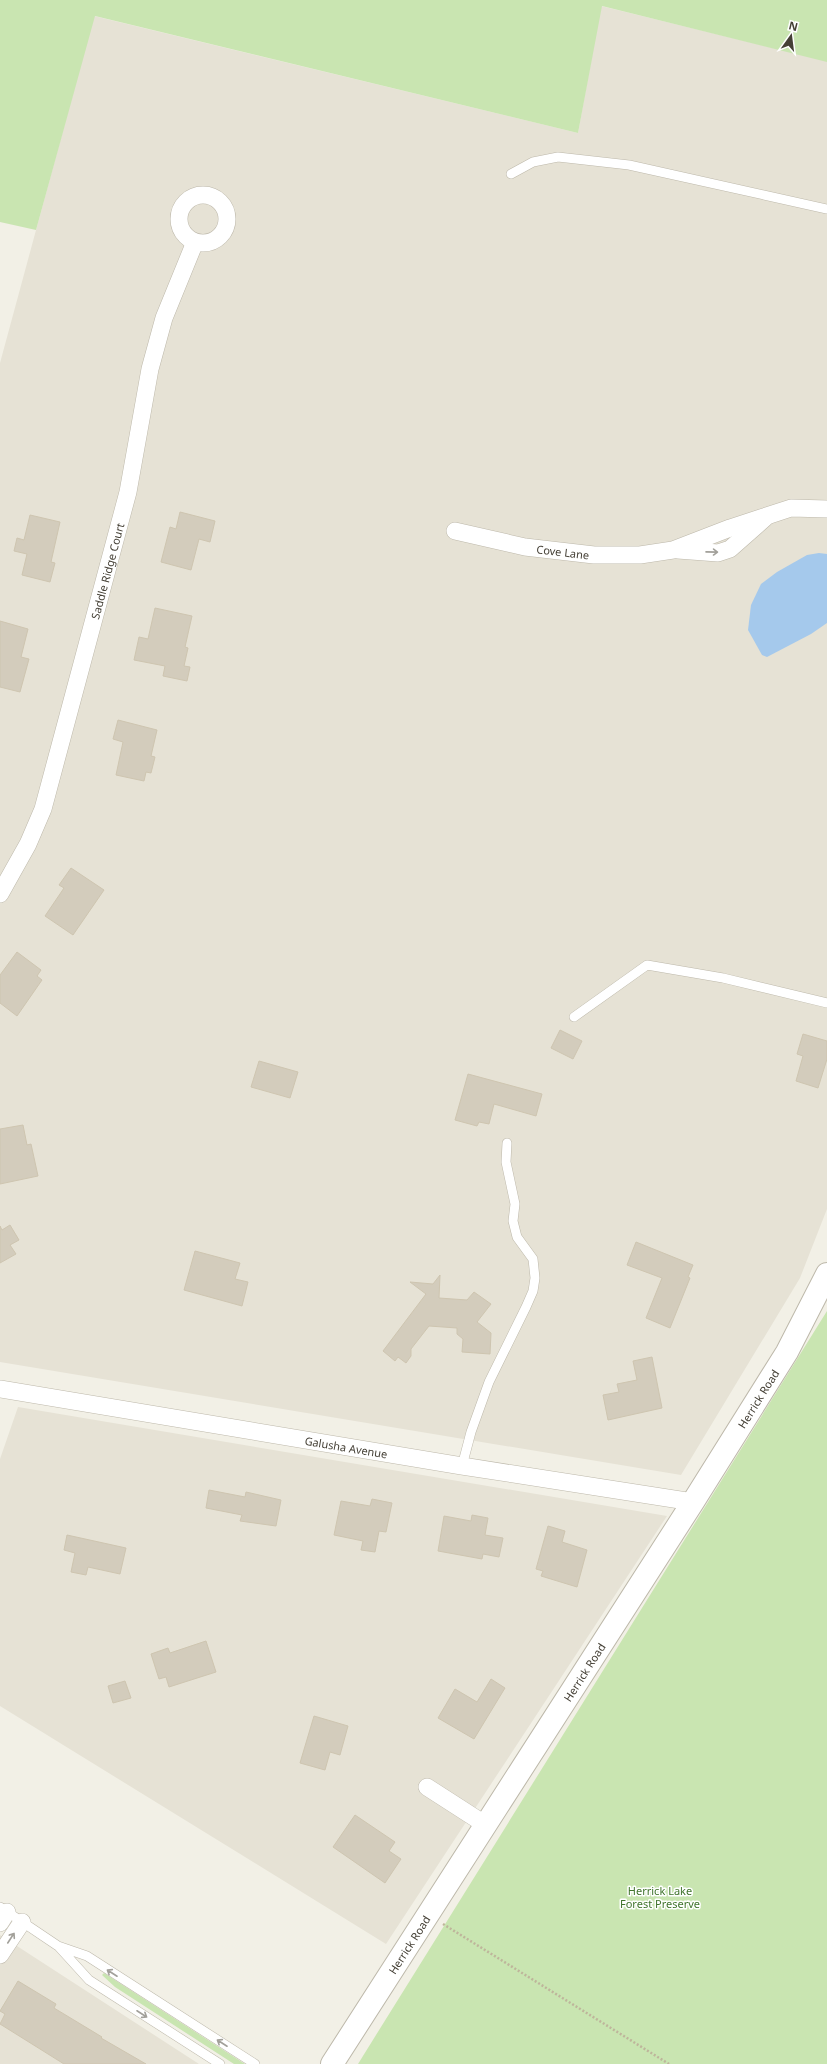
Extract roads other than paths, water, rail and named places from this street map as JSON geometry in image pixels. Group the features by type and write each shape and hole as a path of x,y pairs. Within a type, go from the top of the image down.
{"street":[{"name":"Saddle Ridge Court","path":"0,894 28,844 43,809 128,492 150,369 164,318 195,242"},
{"name":"Cove Lane","path":"455,531 525,547 594,555 640,555 673,550 791,508 827,509"},
{"name":"Herrick Road","path":"332,2064 693,1502 787,1352 827,1274"},
{"name":"Galusha Avenue","path":"0,1389 462,1466 693,1502"},
{"path":"427,1787 486,1825"},
{"path":"0,1955 22,1922"}],"lane":[{"path":"511,174 533,162 558,157 629,165 827,210"},
{"path":"574,1017 647,965 723,978 827,1002"},
{"path":"462,1466 471,1432 488,1382 526,1307 535,1278 533,1259 517,1237 513,1221 515,1204 506,1162 507,1143"},
{"path":"2,1914 22,1922 58,1946 89,1980 220,2064"},
{"path":"58,1946 86,1956 255,2064"}],"water":[{"path":"819,553 827,554 827,623 811,634 767,657 762,655 748,630 751,605 761,584 777,572 807,555"}],"park label":[{"name":"Herrick Lake Forest Preserve","path":"660,1896"}]}
